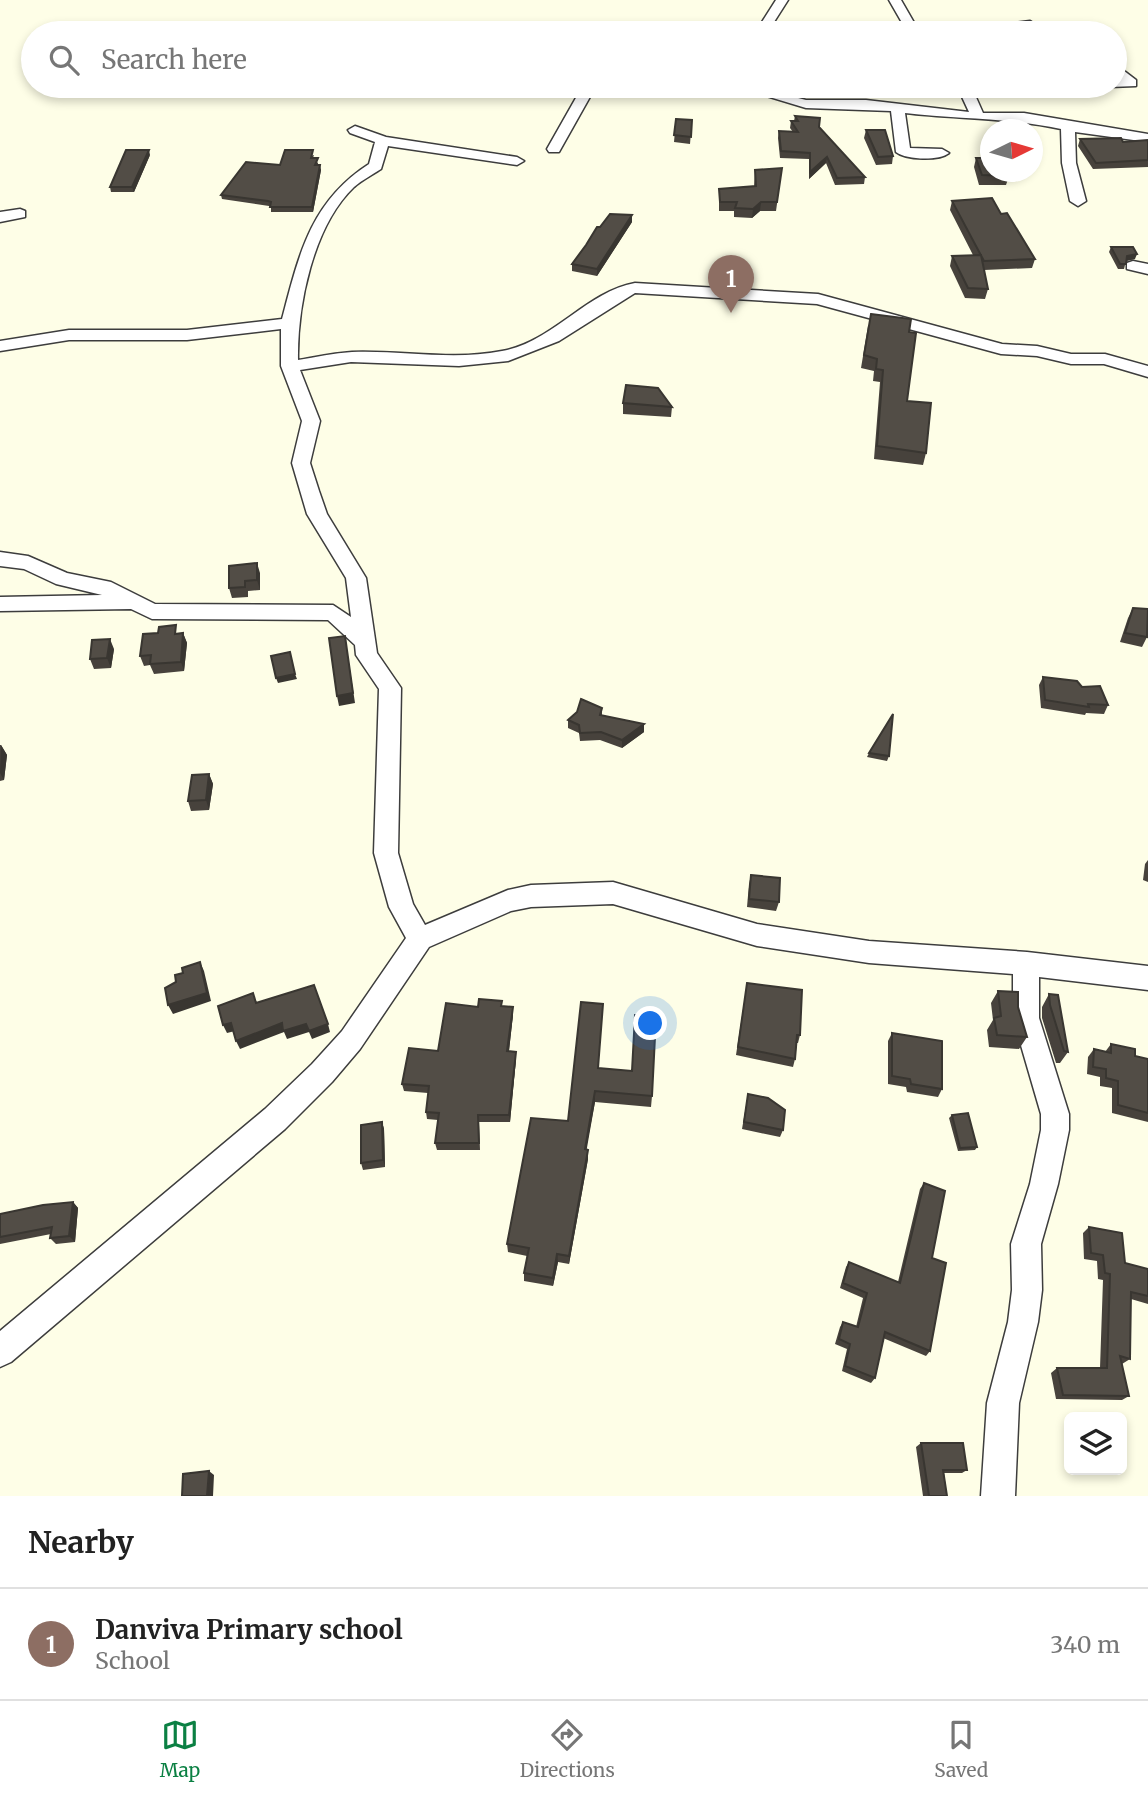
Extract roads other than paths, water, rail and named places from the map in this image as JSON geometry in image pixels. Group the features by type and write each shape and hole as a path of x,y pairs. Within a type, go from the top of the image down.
{"street":[{"path":"769,21 782,0"},
{"path":"895,0 907,21"},
{"path":"554,149 583,98"},
{"path":"783,98 806,104 898,102 978,117 1024,117 1087,130 1148,138"},
{"path":"969,98 978,117"},
{"path":"898,102 903,152 942,153"},
{"path":"1068,124 1069,163 1078,201"},
{"path":"355,130 382,141 517,161"},
{"path":"382,141 376,166 350,183 315,232 289,323 290,366 311,421 301,463 317,514 356,578 367,655 388,683 391,703 386,853 401,907 420,939"},
{"path":"0,216 20,215"},
{"path":"290,366 351,357 459,361 508,356 553,337 624,290 635,288 818,299 1001,349 1037,351 1074,359 1105,359 1148,372"},
{"path":"0,346 69,335 187,335 289,323"},
{"path":"0,559 28,563 64,579 104,587 131,602 159,612 322,611 341,618 363,640"},
{"path":"0,604 131,602"},
{"path":"0,1351 275,1119 322,1073 351,1040 420,939 508,901 567,894 613,893 757,935 869,952 1027,964 1148,978"},
{"path":"998,1496 1003,1403 1023,1322 1027,1290 1026,1244 1044,1184 1055,1130 1055,1114 1026,1018 1024,994 1027,964"}],"place":[{"name":"Danviva Primary school","path":"731,313"}]}
